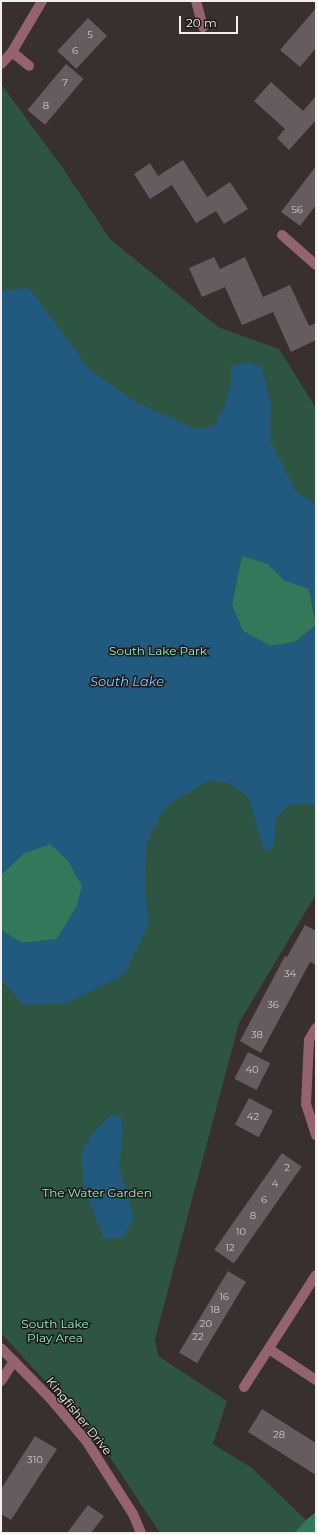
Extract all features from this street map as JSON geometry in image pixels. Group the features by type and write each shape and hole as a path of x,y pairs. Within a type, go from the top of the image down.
{"street":[{"path":"1,64 12,52 42,1"},
{"path":"196,1 203,27"},
{"path":"12,52 29,66"},
{"path":"282,235 316,265"},
{"path":"316,1028 310,1040 306,1104 316,1135"},
{"path":"244,1387 316,1275"},
{"name":"Kingfisher Drive","path":"1,1348 87,1442 133,1514 140,1533"},
{"path":"268,1349 316,1380"},
{"path":"1,1381 14,1361"}],"green space":[{"name":"South Lake Park","path":"1,84 62,167 110,239 218,327 279,349 316,408 316,894 239,1023 155,1339 158,1356 227,1401 213,1444 252,1468 306,1520 294,1533 160,1533 98,1439 1,1333"},
{"path":"242,555 268,564 284,580 309,589 316,625 295,642 270,646 243,631 232,605"},
{"path":"50,843 69,862 82,886 77,906 57,939 22,943 1,930 1,875 23,854"},
{"path":"316,1512 316,1533 294,1533 306,1520"}],"water":[{"name":"South Lake","path":"29,288 89,369 134,401 195,429 213,427 224,407 231,383 231,366 250,362 262,367 271,406 270,440 296,492 316,504 316,617 309,589 284,580 268,564 242,556 232,605 243,631 270,646 295,642 316,625 316,804 289,805 276,818 274,847 265,853 249,798 229,783 209,780 166,806 147,841 145,890 149,924 124,975 68,1003 24,1005 1,980 1,930 22,943 57,939 77,906 82,886 69,862 50,844 23,854 1,875 1,291"},
{"path":"112,1114 121,1117 123,1132 119,1168 134,1216 124,1237 104,1239 84,1187 81,1155 92,1134"}],"building":[{"path":"316,8 316,48 300,67 280,50"},
{"path":"88,18 107,36 76,69 57,51"},
{"path":"66,64 84,79 45,125 27,110"},
{"path":"271,82 303,111 316,96 316,120 289,150 277,138 285,129 254,101"},
{"path":"183,160 207,197 230,182 248,209 224,224 216,211 196,223 172,185 150,199 134,174 150,163 158,176"},
{"path":"316,166 316,205 300,226 281,212"},
{"path":"214,257 220,269 245,257 263,297 290,285 309,326 316,323 316,340 291,352 273,312 242,325 225,287 202,297 189,268"},
{"path":"305,925 316,931 316,965 310,962 261,1053 240,1041 285,956 287,957"},
{"path":"248,1052 270,1063 257,1090 234,1079"},
{"path":"249,1098 273,1111 259,1137 235,1124"},
{"path":"282,1153 302,1167 234,1263 214,1250"},
{"path":"228,1271 246,1282 197,1363 179,1352"},
{"path":"262,1409 316,1443 316,1475 248,1432"},
{"path":"35,1436 57,1449 11,1520 1,1514 1,1489"},
{"path":"88,1505 104,1516 91,1533 67,1533"}],"park label":[{"name":"The Water Garden","path":"97,1193"},
{"name":"South Lake Play Area","path":"55,1331"}]}
